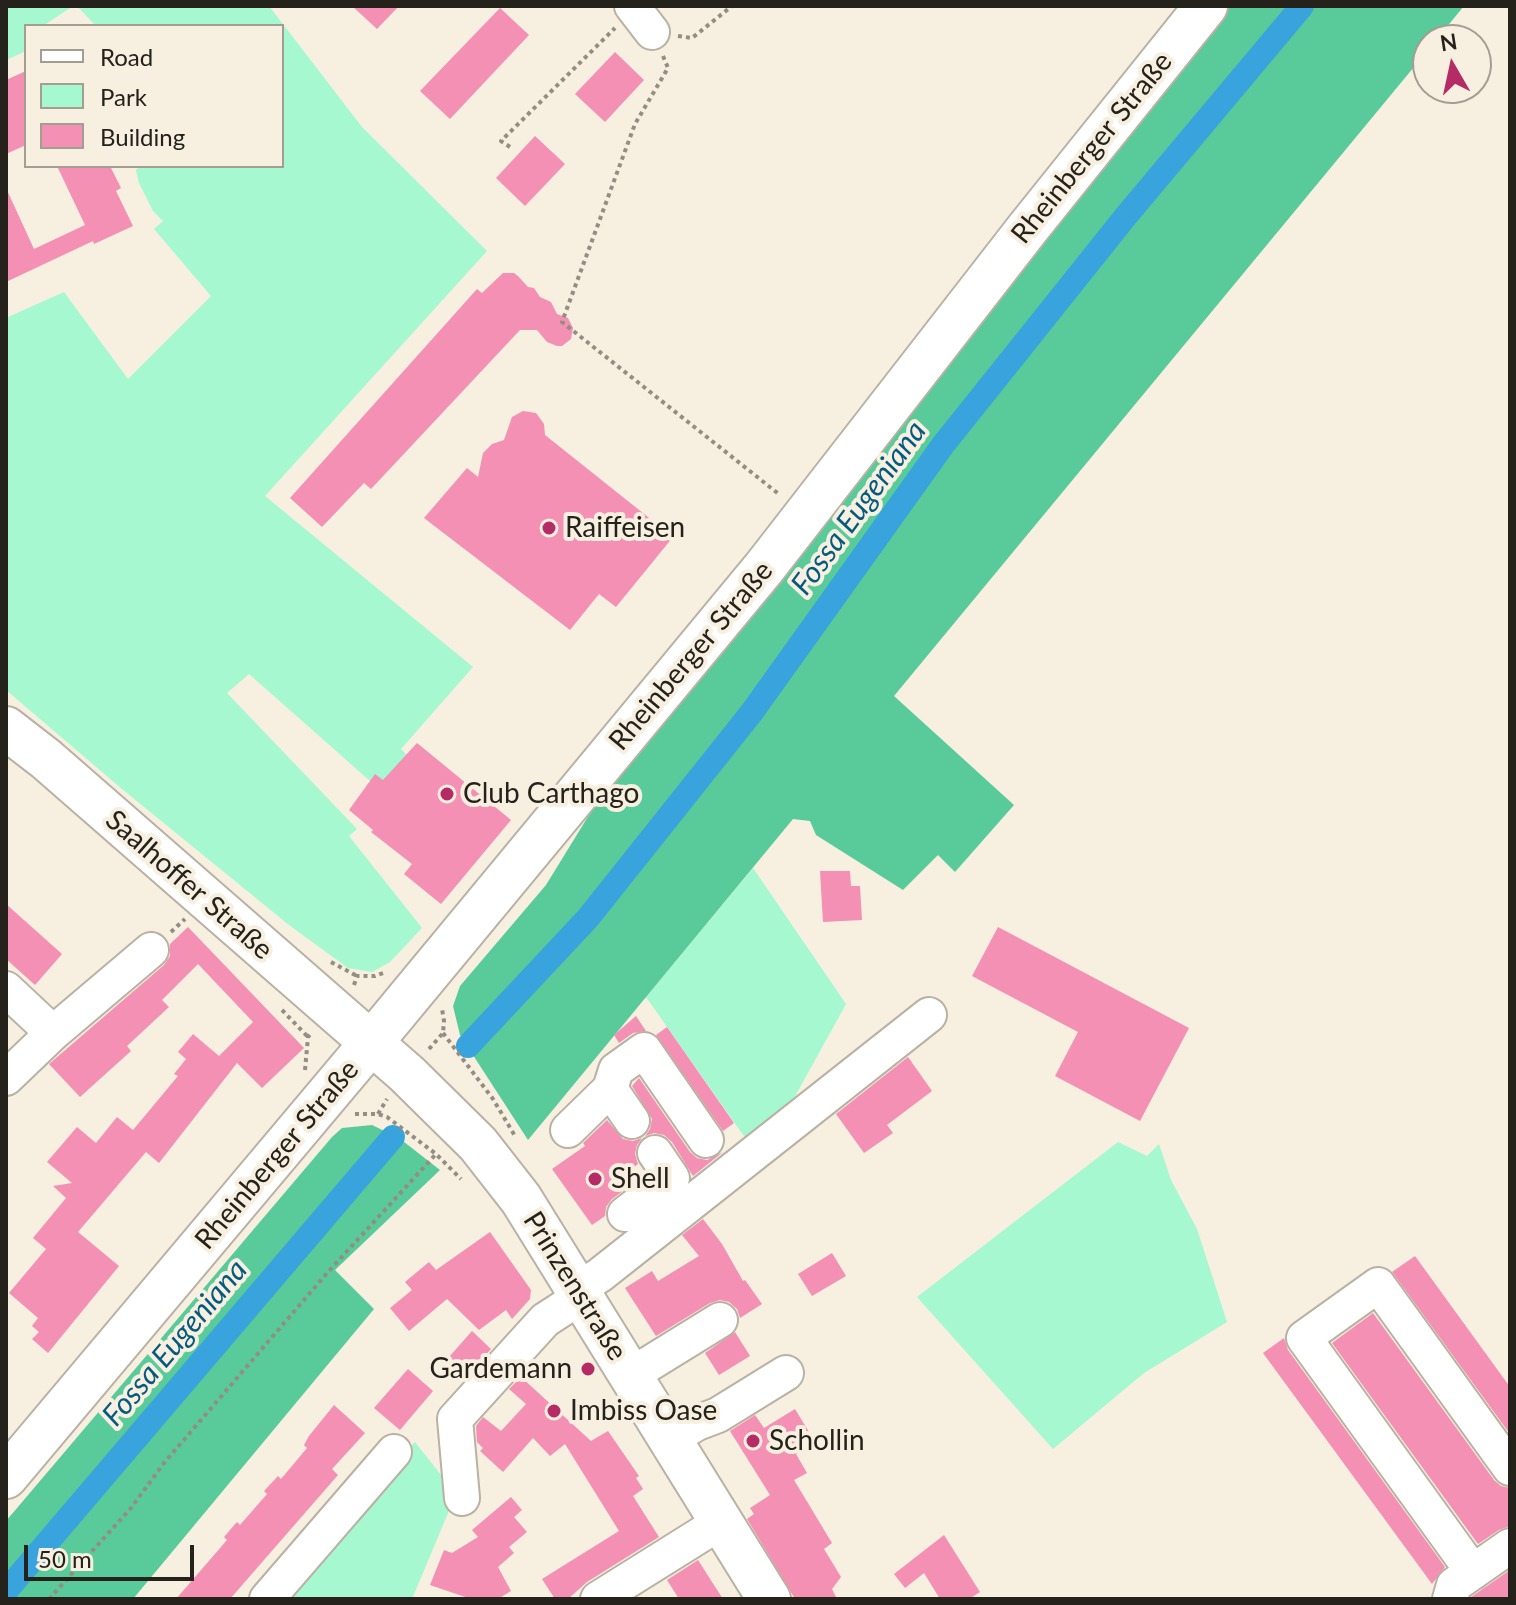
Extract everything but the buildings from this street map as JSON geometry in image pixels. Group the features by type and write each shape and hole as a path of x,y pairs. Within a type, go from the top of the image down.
{"main road":[{"name":"Rheinberger Straße","path":"6,1477 371,1043 806,515 1028,228 1206,6"},
{"name":"Saalhoffer Straße","path":"6,728 46,759 371,1043"},
{"name":"Prinzenstraße","path":"371,1043 459,1125 501,1171 580,1293 768,1599"}],"street":[{"path":"6,1078 53,1033 151,950"},
{"path":"6,989 53,1033"},
{"path":"462,1498 455,1419 545,1320 929,1015"},
{"path":"568,1130 610,1089 616,1070 644,1050 706,1140"},
{"path":"610,1089 632,1121"},
{"path":"625,1214 672,1178 655,1153"},
{"path":"1473,1572 1304,1338 1378,1285 1510,1468"},
{"path":"631,1375 720,1320"},
{"path":"670,1439 718,1415 786,1373"},
{"path":"267,1599 394,1452"},
{"path":"598,1599 721,1522"},
{"path":"1450,1599 1454,1585 1510,1546"},
{"path":"579,1599 585,1595 588,1599"}],"path":[{"path":"639,16 692,38 732,6"},
{"path":"510,147 501,141 639,16"},
{"path":"639,16 668,68 635,124 562,322 806,515"},
{"path":"442,1009 443,1033"},
{"path":"355,1114 387,1117 436,1154 462,1180"},
{"path":"49,1599 131,1508 173,1453 328,1272 436,1154"}],"green space":[{"path":"6,6 73,6 46,24 24,24 24,52 6,60"},
{"path":"77,6 269,6 283,24 94,24"},
{"path":"1219,6 1464,6 1449,24 1412,24 1412,69 894,696 1014,805 955,872 938,855 903,890 816,835 810,821 793,819 528,1140 460,1035 453,1006 460,986 546,885 589,815 926,376"},
{"path":"284,26 362,127 487,251 265,496 473,667 401,749 409,757 388,782 370,781 249,674 227,693 357,829 349,836 422,928 390,962 372,972 348,968 289,925 6,690 6,318 64,292 128,379 211,296 154,229 163,221 153,211 136,170 284,168"},
{"path":"753,868 846,1004 782,1120 751,1146 646,997"},
{"path":"372,1125 399,1138 440,1170 335,1270 374,1309 133,1599 6,1599 6,1521 332,1137 342,1128"},
{"path":"1118,1142 1147,1156 1159,1144 1171,1180 1197,1229 1227,1322 1144,1373 1053,1449 917,1297"},
{"path":"415,1442 456,1494 412,1599 278,1599"}],"waterway":[{"name":"Fossa Eugeniana","path":"468,1046 588,918 752,712 943,445 1126,216 1302,6"},
{"name":"Fossa Eugeniana","path":"6,1591 393,1137"}],"place":[{"name":"Raiffeisen","path":"549,528"},
{"name":"Club Carthago","path":"447,794"},
{"name":"Shell","path":"595,1179"},
{"name":"Gardemann","path":"588,1369"},
{"name":"Imbiss Oase","path":"554,1411"},
{"name":"Schollin","path":"753,1441"}]}
